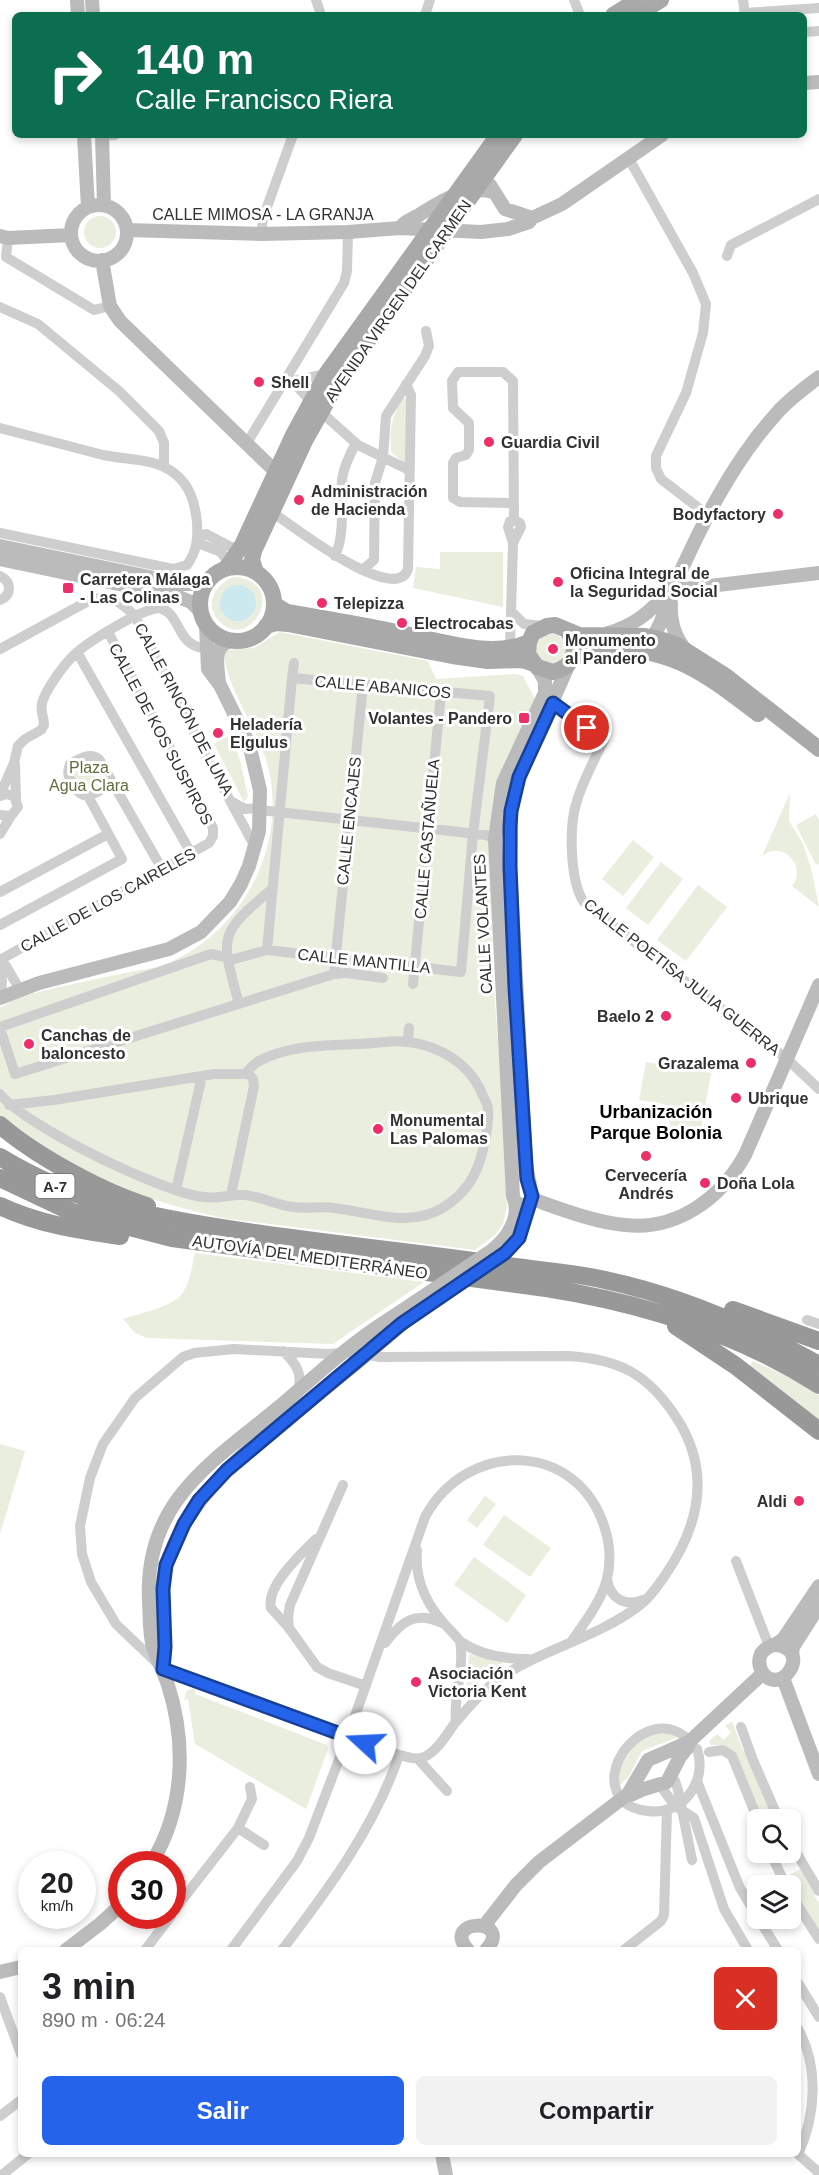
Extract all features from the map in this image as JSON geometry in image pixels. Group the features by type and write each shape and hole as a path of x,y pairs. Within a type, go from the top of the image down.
{"highway":[{"path":"0,1125 37,1152 74,1174 138,1203 205,1226"},
{"name":"A-7","path":"0,1157 22,1171 110,1215"},
{"name":"A-7","path":"0,1178 72,1212 110,1215"},
{"path":"0,1206 19,1215 71,1229 148,1240 172,1238"},
{"name":"AUTOVÍA DEL MEDITERRÁNEO","path":"110,1215 138,1214 205,1226 604,1280 644,1290 711,1312 819,1365"},
{"name":"AUTOVÍA DEL MEDITERRÁNEO","path":"110,1215 172,1238 546,1288 649,1309 677,1317 729,1338 819,1385"},
{"path":"644,1290 690,1295 819,1341"},
{"path":"649,1309 736,1366 819,1431"}],"main road":[{"path":"618,12 637,0"},
{"path":"642,12 661,0"},
{"name":"AVENIDA VIRGEN DEL CARMEN","path":"256,572 252,560 254,551 316,406 326,374 496,138"},
{"name":"AVENIDA VIRGEN DEL CARMEN","path":"227,566 241,547 276,472 316,406 342,376 513,138"},
{"path":"227,566 241,566 256,572 267,582 273,596 273,612 266,626 255,637 240,641 217,636 203,618 200,595 207,581 227,566"},
{"path":"274,604 286,612 297,625 455,657 488,661 522,660 553,672 564,668 582,652 600,642 652,638 686,651 741,687 819,749"},
{"path":"266,626 276,623 297,625 485,648 510,647 529,641"},
{"path":"535,666 528,654 529,641 539,628 555,625 600,642 673,659 712,680 819,761"},
{"path":"567,631 574,645 570,661"}],"street":[{"path":"770,12 819,8"},
{"path":"84,138 88,207"},
{"path":"102,138 105,205"},
{"path":"261,234 263,218 292,138"},
{"name":"CALLE MIMOSA - LA GRANJA","path":"127,230 261,234 400,228 481,232 508,229 529,222 532,218 562,204 657,138"},
{"path":"628,157 693,273 706,304 703,333 686,393 656,456 656,468 661,478 709,516"},
{"path":"488,172 488,182 505,209 532,218"},
{"path":"455,194 475,191 495,196"},
{"name":"CALLE MIMOSA - LA GRANJA","path":"400,228 404,222 455,194"},
{"path":"481,232 487,230 497,220 499,213 495,196"},
{"path":"727,256 730,245 819,200"},
{"path":"105,205 120,214 127,230 123,247 110,258 102,260 85,257 73,244 71,235 75,218 88,207 105,205"},
{"path":"400,228 416,237 419,244"},
{"path":"247,443 344,283 347,271 348,232"},
{"path":"71,235 4,237 6,257 94,310 110,306"},
{"path":"102,260 110,306 120,321 276,472"},
{"path":"0,307 38,324 120,390 159,431 164,443 164,466"},
{"path":"362,570 374,560 375,483 383,457 386,416 427,352 429,339 426,331"},
{"path":"510,647 513,543 521,527 520,523 514,520 514,503 513,381 503,372 458,372 452,381 453,408 469,423 470,447 466,455 456,458 453,463 453,498 460,502 514,503"},
{"path":"281,384 326,374"},
{"path":"652,638 662,619 674,586 729,479 778,411 819,377"},
{"path":"293,382 356,443 409,470"},
{"path":"272,512 335,556 362,570 393,580 400,579 407,574 411,395 406,384"},
{"path":"0,428 106,455 164,466 183,480 189,490 194,501 198,540 195,553 187,566 173,569 0,533"},
{"path":"335,556 341,540 342,478 356,443"},
{"path":"198,540 203,534 220,552 227,566"},
{"path":"211,543 241,547"},
{"path":"0,546 183,584 194,585 207,581"},
{"path":"0,559 176,596 191,602 203,618 208,669 220,686 249,744 257,773 260,809 259,831 255,847 241,884 230,902 201,932 189,940 157,954 68,975 0,998 2,980 0,971"},
{"path":"674,586 685,590 819,573"},
{"path":"0,576 6,580 10,588 7,596 0,600"},
{"path":"600,642 639,620 674,586"},
{"path":"674,586 671,607 672,622 678,641 686,651"},
{"path":"0,649 93,599 102,598 120,602 135,616"},
{"path":"0,796 14,763 18,746 43,728 41,706 44,699 61,671 77,652 135,616 154,609 163,609 170,614 192,645 207,649"},
{"path":"511,611 524,624 547,626"},
{"path":"511,611 518,627 529,641"},
{"name":"CALLE RINCÓN DE LUNA","path":"135,616 255,847"},
{"name":"CALLE DE KOS SUSPIROS","path":"108,632 213,828 213,836"},
{"path":"220,686 217,654 221,646 232,641"},
{"path":"77,652 191,853"},
{"name":"CALLE VOLANTES","path":"422,1303 498,1252 501,1243 509,1233 524,1196 526,1165 495,839 496,817 505,777 570,661"},
{"name":"CALLE ABANICOS","path":"294,663 292,678 490,696"},
{"name":"CALLE VOLANTES","path":"509,970 511,811 519,777 547,702 545,681 535,666"},
{"path":"292,678 267,950 234,959 211,954 0,1028 15,1074 334,974 347,973 383,978"},
{"name":"CALLE ENCAJES","path":"334,974 363,685"},
{"name":"CALLE CASTAÑUELA","path":"413,984 441,693"},
{"name":"CALLE VOLANTES","path":"461,972 473,834 490,696"},
{"name":"CALLE POETISA JULIA GUERRA","path":"547,702 604,740 575,807 573,871 578,893 583,901 787,1059 819,1089"},
{"path":"113,783 88,796 78,794 69,778 68,769 70,764 87,756 96,756 113,783 162,869"},
{"path":"0,834 5,816 18,807 14,763"},
{"path":"0,796 10,794 16,799"},
{"path":"0,925 122,859 88,796"},
{"name":"CALLE RINCÓN DE LUNA","path":"232,802 246,809 486,835 495,839"},
{"path":"0,892 108,834"},
{"name":"CALLE DE LOS CAIRELES","path":"0,961 209,843 213,836"},
{"path":"495,839 510,843"},
{"path":"239,1004 226,957 231,928 239,917 273,888"},
{"name":"CALLE MANTILLA","path":"267,950 461,972"},
{"path":"0,961 6,966 20,990"},
{"path":"524,1196 627,1226 659,1223 693,1211 718,1192 738,1168 766,1111 819,985"},
{"path":"408,1042 409,1028"},
{"path":"0,1094 9,1105 51,1132 118,1166 176,1191 204,1197 231,1195 254,1197 294,1208 332,1207 404,1220 422,1218 442,1209 459,1197 473,1179 486,1136 488,1108 479,1084 462,1065 439,1050 398,1040 300,1048 258,1061 246,1073 202,1076 9,1105"},
{"path":"231,1195 254,1086 253,1079 246,1073"},
{"path":"176,1191 202,1076"},
{"path":"158,1851 171,1818 181,1766 181,1746 169,1687 152,1646 148,1588 151,1561 165,1520 187,1486 214,1458 357,1341 397,1314 422,1303"},
{"path":"163,1669 165,1647 163,1589 166,1565 184,1524 199,1500 227,1470 401,1324 422,1303"},
{"path":"365,1354 372,1338 395,1321 397,1314"},
{"path":"807,1320 819,1324"},
{"path":"357,1341 365,1354"},
{"path":"234,1349 328,1354 344,1352 380,1357 586,1357 620,1366 654,1388 666,1402 685,1434 693,1454 698,1477 698,1497 694,1518 685,1540 675,1561 648,1597 640,1605 569,1645 519,1665 495,1682 456,1722 430,1754 418,1759 399,1755 163,1669 116,1624 91,1581 82,1554 80,1526 90,1478 103,1444 135,1398 183,1357 194,1353 234,1349"},
{"path":"283,1351 292,1358 300,1373 297,1392"},
{"path":"233,1947 300,1855 309,1838 348,1736 425,1517 447,1486 468,1471 504,1460 523,1460 541,1464 553,1468 584,1490 598,1511 609,1547 607,1580 594,1606 569,1645"},
{"path":"289,1628 290,1605 343,1485"},
{"path":"421,1529 417,1554 419,1579 428,1603 442,1623 460,1641 496,1656 510,1659 537,1658"},
{"path":"321,1535 300,1555 270,1596 271,1608 322,1671 366,1686"},
{"path":"736,1561 772,1645"},
{"path":"607,1580 613,1595 626,1603 642,1601 648,1597"},
{"path":"819,1586 788,1633 780,1642 765,1649 759,1658 763,1673 772,1679 783,1678 787,1675 793,1666 793,1647 819,1606"},
{"path":"379,1650 400,1625 410,1619 432,1618 442,1623"},
{"path":"456,1722 455,1707 462,1653 460,1641"},
{"path":"772,1645 785,1647 792,1655"},
{"path":"484,1926 516,1885 539,1862 625,1797 665,1780 687,1744 763,1673"},
{"path":"783,1678 819,1774"},
{"path":"741,1727 774,1809"},
{"path":"628,1947 661,1921 664,1915 676,1808 697,1782 701,1768 697,1749 687,1744 684,1736 676,1729 667,1728 644,1733 634,1738 619,1760 615,1784 638,1810 651,1812 676,1808 689,1813 694,1818 724,1909 746,1947"},
{"path":"625,1797 648,1760 687,1744"},
{"path":"709,1752 723,1750 732,1756 754,1809"},
{"path":"284,1947 337,1875 384,1792 399,1755"},
{"path":"657,1756 669,1761 665,1780 692,1860"},
{"path":"418,1759 447,1791"},
{"path":"643,1767 646,1780 665,1780"},
{"path":"697,1782 740,1888 747,1900"},
{"path":"186,1896 238,1828 250,1806 252,1793 250,1787"},
{"path":"238,1828 264,1845"},
{"path":"801,1861 819,1891"},
{"path":"801,1910 819,1939"},
{"path":"70,1947 108,1917"},
{"path":"466,1947 463,1938 466,1929 475,1924 484,1926 492,1936 489,1947"},
{"path":"147,1947 161,1929"},
{"path":"765,1929 776,1947"},
{"path":"0,1972 18,1968"},
{"path":"801,1988 819,2017"},
{"path":"0,1997 18,2046"},
{"path":"801,2035 810,2057 813,2090 810,2121 801,2146"},
{"path":"0,2116 18,2102"},
{"path":"801,2156 818,2170"},
{"path":"2,2175 24,2157"},
{"path":"443,2157 446,2175"}],"green space":[{"path":"100,216 111,221 116,232 111,243 100,248 89,243 84,232 89,221"},
{"path":"403,398 406,399 405,464 391,452 393,418"},
{"path":"440,552 503,552 503,607 413,588 416,567 440,569"},
{"path":"234,577 251,581 260,590 262,601 260,613 253,623 243,629 231,629 219,621 212,608 217,589"},
{"path":"280,632 428,661 436,679 515,674 523,676 536,701 491,836 493,977 504,1116 507,1207 503,1224 495,1235 475,1250 222,1218 186,1209 133,1192 82,1170 0,1118 0,1008 33,993 166,964 193,950 216,932 236,910 252,885 264,859 271,830 273,801 265,756 233,686 224,657 227,650 254,648"},
{"path":"551,634 562,638 566,649 562,660 551,664 540,660 536,649 540,638"},
{"path":"231,735 240,760 248,796 244,802 214,744"},
{"name":"Plaza Agua Clara","path":"92,755 113,783 86,796 68,769"},
{"path":"790,793 789,821 803,844 811,868 819,907 792,886 797,870 790,857 777,851 762,856"},
{"path":"816,814 819,820 819,864 816,865 796,825"},
{"path":"633,840 654,857 623,896 602,879"},
{"path":"661,862 683,879 648,925 626,908"},
{"path":"698,885 727,907 686,961 657,940"},
{"path":"646,1062 711,1073 699,1141 677,1137 678,1133 672,1132 664,1104 639,1100"},
{"path":"195,1253 424,1282 333,1344 147,1338 135,1333 123,1319 162,1307 181,1295 189,1280"},
{"path":"753,1361 788,1377 819,1395 819,1422 750,1366"},
{"path":"0,1444 25,1451 0,1534"},
{"path":"485,1496 496,1504 477,1528 467,1520"},
{"path":"504,1515 551,1548 530,1577 483,1545"},
{"path":"474,1557 526,1595 507,1623 454,1585"},
{"path":"469,1654 503,1663 466,1693"},
{"path":"196,1689 195,1694 327,1745 328,1749 306,1809 195,1744 188,1699 184,1700 186,1692"},
{"path":"732,1721 743,1751 746,1749 761,1786 759,1787 771,1809 759,1809 735,1752 725,1745 711,1745 709,1741 717,1734 724,1740 731,1732 725,1726"},
{"path":"672,1731 676,1738 642,1751 629,1776 619,1786 620,1766 641,1737"},
{"path":"802,1868 817,1894 814,1896 819,1902 819,1930 801,1901 801,1875 790,1875"}],"water":[{"path":"238,585 251,590 256,603 251,616 238,621 225,616 220,603 225,590"}],"place":[{"name":"Shell","path":"259,382"},
{"name":"Guardia Civil","path":"489,442"},
{"name":"Administración de Hacienda","path":"299,500"},
{"name":"Bodyfactory","path":"778,514"},
{"name":"Oficina Integral de la Seguridad Social","path":"558,582"},
{"name":"Carretera Málaga - Las Colinas","path":"68,588"},
{"name":"Telepizza","path":"322,603"},
{"name":"Electrocabas","path":"402,623"},
{"name":"Monumento al Pandero","path":"553,649"},
{"name":"Volantes - Pandero","path":"524,718"},
{"name":"Heladería Elgulus","path":"218,733"},
{"name":"Baelo 2","path":"666,1016"},
{"name":"Canchas de baloncesto","path":"29,1044"},
{"name":"Grazalema","path":"751,1063"},
{"name":"Ubrique","path":"736,1098"},
{"name":"Monumental Las Palomas","path":"378,1129"},
{"name":"Cervecería Andrés","path":"646,1156"},
{"name":"Doña Lola","path":"705,1183"},
{"name":"Aldi","path":"799,1501"},
{"name":"Asociación Victoria Kent","path":"416,1682"}],"district":[{"name":"Urbanización Parque Bolonia","path":"656,1122"}],"route":[{"path":"365,1743 163,1669 165,1647 163,1589 166,1565 191,1512 227,1470 401,1324 512,1248 519,1238 532,1193 527,1179 515,987 510,867 511,811 519,777 553,703 587,728"}]}
